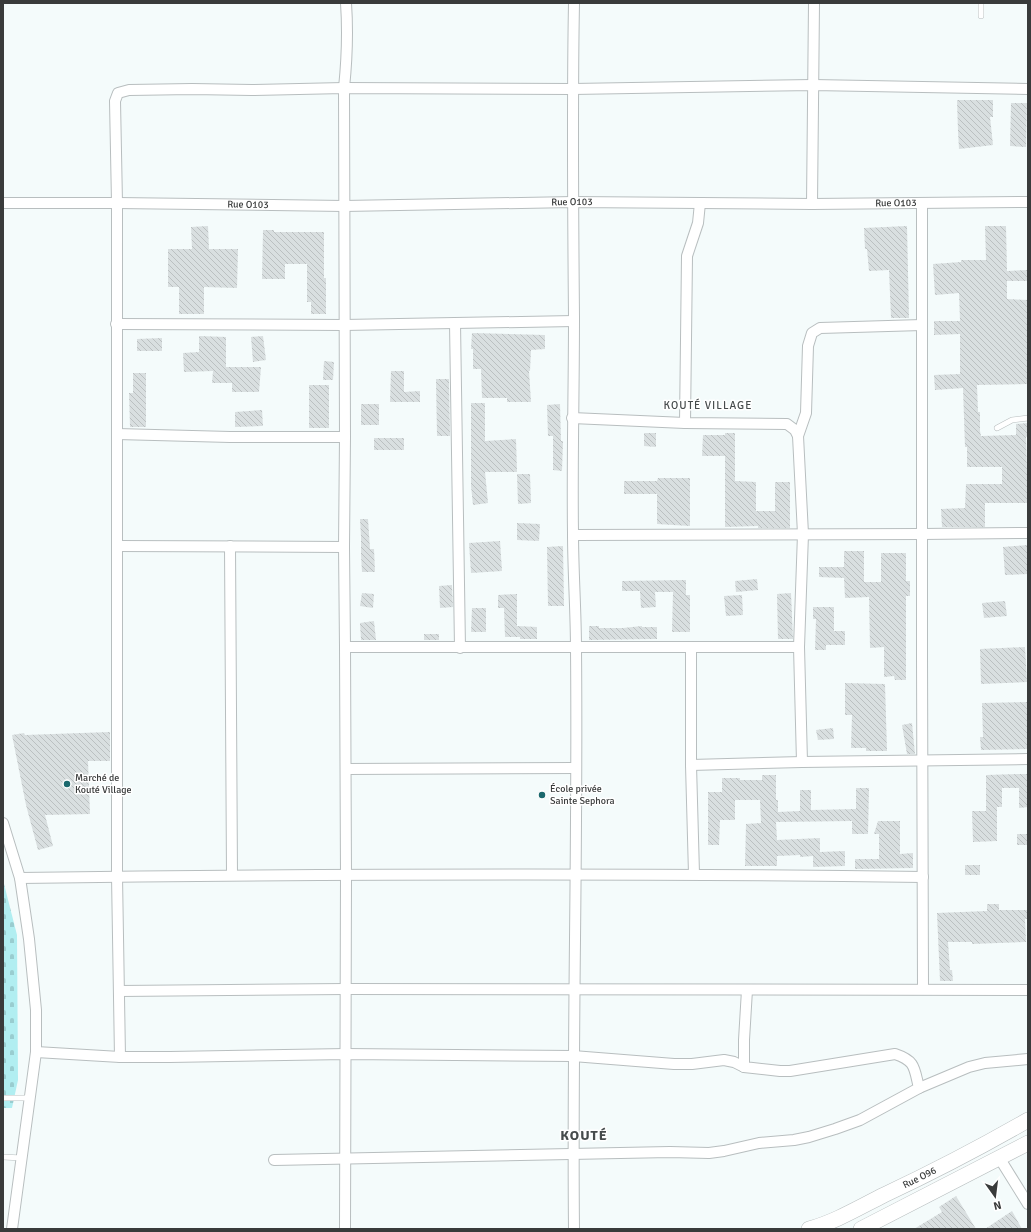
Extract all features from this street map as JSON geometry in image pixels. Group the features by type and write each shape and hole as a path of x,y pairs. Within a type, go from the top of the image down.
{"main road":[{"name":"Rue O96","path":"809,1229 841,1216 917,1179 986,1144 1028,1120"},
{"name":"Rue O96","path":"861,1229 1028,1143"}],"street":[{"path":"345,1229 346,647 344,547 344,88 348,29 346,3"},
{"path":"574,3 574,321 572,418 576,646 576,875 573,1056 574,1229"},
{"path":"812,204 814,3"},
{"path":"120,1057 117,876 117,203 115,101 118,94 129,90 344,88 573,89 813,85 1028,88"},
{"name":"Rue O103","path":"3,203 344,206 573,202 812,204 1028,202"},
{"path":"685,422 687,256 698,223 700,203"},
{"path":"922,204 923,989"},
{"path":"116,324 344,325 574,321"},
{"path":"455,323 460,648"},
{"path":"802,762 799,647 803,534 798,436 806,413 808,346 812,333 820,328 922,325"},
{"path":"572,418 787,424 795,430 798,436"},
{"path":"117,434 345,438"},
{"path":"573,535 1028,533"},
{"path":"117,546 344,547"},
{"path":"230,546 232,875"},
{"path":"346,647 799,647"},
{"path":"691,647 691,765 694,874"},
{"path":"691,765 1028,759"},
{"path":"346,769 576,768"},
{"path":"4,826 20,878 33,973 36,1010 36,1052 31,1098 12,1229"},
{"path":"20,878 232,875 346,876 694,874 923,877"},
{"path":"119,991 346,989 1028,990"},
{"path":"744,1067 747,990"},
{"path":"36,1052 120,1057 216,1057 346,1054 573,1056 674,1064 692,1064 724,1060 734,1062 744,1067 780,1071 895,1054 907,1058 913,1064 919,1088"},
{"path":"274,1160 724,1151 759,1143 794,1140 835,1129 860,1120 919,1088 969,1066 1028,1059"},
{"path":"1000,1158 1028,1204"}],"lane":[{"path":"981,3 981,16"},
{"path":"997,428 1012,420 1028,418"},
{"path":"3,1098 31,1098"},
{"path":"3,1157 22,1158"}],"green space":[{"path":"3,880 17,935 18,1080 12,1108 3,1108"}],"building":[{"path":"957,100 993,100 993,117 990,117 993,145 959,149"},
{"path":"1011,103 1027,103 1026,147 1010,146"},
{"path":"208,226 209,249 238,249 237,288 204,287 204,314 179,314 179,287 168,287 168,249 192,249 191,227"},
{"path":"907,226 909,318 891,318 889,270 869,271 867,249 865,249 864,228"},
{"path":"985,226 1006,226 1007,271 1028,270 1028,281 1007,281 1007,299 1028,300 1028,384 977,385 978,412 980,412 980,431 981,436 1016,435 1016,424 1028,423 1028,436 1026,437 1028,503 985,503 985,527 942,527 941,509 965,508 966,484 1002,484 1002,467 967,467 963,388 935,390 934,375 960,374 960,334 934,335 934,321 960,321 959,293 935,295 933,264 961,262 961,260 986,260"},
{"path":"263,230 274,230 274,232 324,232 326,314 311,314 311,302 307,302 307,264 285,264 285,279 262,279"},
{"path":"472,333 545,335 545,349 531,350 529,371 531,402 507,402 507,398 482,398 481,369 473,369 473,349 471,349"},
{"path":"199,336 226,337 226,367 261,367 259,392 232,392 232,383 212,383 213,371 184,372 183,353 199,352"},
{"path":"263,336 266,360 253,362 251,337"},
{"path":"162,338 162,351 137,351 137,339"},
{"path":"324,361 334,362 333,380 323,380"},
{"path":"391,371 404,371 404,392 420,391 420,402 390,402"},
{"path":"133,373 146,373 146,427 130,427 129,393 133,393"},
{"path":"436,379 449,379 450,436 437,436"},
{"path":"309,385 329,385 329,428 309,428"},
{"path":"471,403 485,403 485,441 516,439 517,472 485,472 488,503 473,505 471,486"},
{"path":"361,404 379,404 379,425 361,425"},
{"path":"560,404 561,441 563,441 562,471 553,470 553,436 548,436 547,405"},
{"path":"262,410 263,426 235,427 235,412"},
{"path":"644,433 656,433 656,447 644,446"},
{"path":"725,433 735,433 735,481 756,482 756,511 775,511 775,482 790,482 790,528 758,528 758,526 725,527 725,456 702,456 703,435 725,435"},
{"path":"374,438 404,438 404,450 374,450"},
{"path":"517,474 530,474 531,503 518,504"},
{"path":"658,478 690,478 690,526 657,524 657,494 624,494 624,481 657,481"},
{"path":"360,519 368,519 370,549 374,549 375,572 362,572"},
{"path":"517,523 540,524 539,541 517,540"},
{"path":"500,541 502,571 471,573 469,543"},
{"path":"1028,545 1028,574 1005,575 1003,547"},
{"path":"563,546 564,606 548,606 547,547"},
{"path":"844,551 864,551 864,582 881,582 881,553 906,553 906,581 910,581 910,596 906,596 906,680 895,680 894,676 884,677 884,647 870,648 869,597 845,598 844,578 819,577 819,567 844,567"},
{"path":"757,579 758,590 736,592 735,581"},
{"path":"686,580 686,595 690,595 690,632 672,632 673,592 655,592 656,607 641,608 640,591 622,591 622,581"},
{"path":"452,585 453,607 440,608 439,586"},
{"path":"362,593 374,594 373,608 360,606"},
{"path":"791,593 793,639 778,639 777,594"},
{"path":"517,594 517,626 537,627 537,639 505,637 504,608 498,608 498,595"},
{"path":"742,595 743,615 726,616 724,596"},
{"path":"1005,601 1007,616 984,618 982,603"},
{"path":"813,607 834,607 834,631 845,631 845,645 826,645 826,650 815,650 816,619 813,619"},
{"path":"472,608 486,608 486,632 471,632"},
{"path":"374,621 376,640 361,640 360,623"},
{"path":"589,626 599,626 599,628 642,626 657,627 657,639 589,640"},
{"path":"424,634 439,634 439,640 424,640"},
{"path":"1025,647 1027,682 981,684 980,649"},
{"path":"845,683 885,684 887,751 866,751 866,748 851,748 852,715 845,715"},
{"path":"1028,702 1028,749 981,750 980,737 983,737 982,703"},
{"path":"912,723 915,754 907,754 902,725"},
{"path":"833,728 834,739 818,740 816,730"},
{"path":"110,732 110,761 88,761 90,814 45,815 53,846 38,850 26,805 12,735 24,733 25,735"},
{"path":"1028,774 1028,807 1019,808 1019,788 1002,788 1002,807 997,807 997,841 973,842 972,811 986,811 986,775"},
{"path":"762,775 776,775 776,800 778,800 778,812 800,811 800,790 811,790 811,810 856,809 856,788 869,788 868,834 852,834 852,821 776,822 777,840 820,838 820,852 845,851 845,866 813,867 813,856 800,857 800,855 777,856 777,866 745,866 746,824 761,823 760,800 735,800 735,820 720,820 719,845 708,845 708,792 722,792 722,778 762,780"},
{"path":"878,821 900,821 900,854 913,853 913,868 855,869 855,859 879,859 879,834 874,834"},
{"path":"1017,834 1028,834 1028,845 1017,845"},
{"path":"965,865 980,865 980,875 965,875"},
{"path":"987,904 999,904 999,910 1028,910 1028,919 1025,919 1026,942 972,944 972,942 948,942 950,970 952,970 953,981 940,981 937,913 987,911"},
{"path":"956,1196 976,1229 914,1229 942,1212 939,1207"},
{"path":"1012,1211 1022,1229 985,1229"}],"place":[{"name":"Marché de Kouté Village","path":"67,784"},
{"name":"École privée Sainte Sephora","path":"542,795"}],"district":[{"name":"KOUTÉ VILLAGE","path":"708,405"},
{"name":"KOUTÉ","path":"584,1135"}]}
